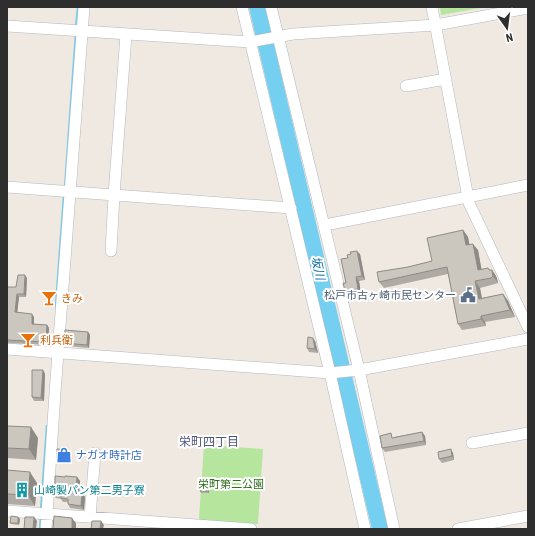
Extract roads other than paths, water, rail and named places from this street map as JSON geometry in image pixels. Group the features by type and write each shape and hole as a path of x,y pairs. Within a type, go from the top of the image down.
{"street":[{"path":"46,529 43,514 79,31 84,7"},
{"path":"242,7 332,372 365,529"},
{"path":"271,7 325,225 394,529"},
{"path":"432,7 468,198 528,327"},
{"path":"7,26 250,42 293,34 436,25 528,8"},
{"path":"111,252 126,35"},
{"path":"406,86 446,79"},
{"path":"325,225 528,185"},
{"path":"7,187 291,208"},
{"path":"7,349 332,372 357,370 528,339"},
{"path":"472,443 528,433"},
{"path":"90,517 96,453"},
{"path":"7,511 90,517 123,524 251,529"},
{"path":"458,529 528,516"}],"waterway":[{"path":"76,28 78,7"},
{"name":"坂川","path":"257,7 380,529"},
{"path":"65,188 76,33"},
{"path":"56,306 64,195"},
{"path":"41,511 47,426"},
{"path":"40,529 41,516"}],"place":[{"name":"松戸市古ヶ崎市民センター","path":"468,295"},
{"name":"きみ","path":"49,298"},
{"name":"利兵衛","path":"28,340"},
{"name":"ナガオ時計店","path":"64,455"},
{"name":"山崎製パン第二男子寮","path":"22,490"}],"district":[{"name":"栄町四丁目","path":"209,442"}],"park label":[{"name":"栄町第二公園","path":"231,484"}]}
